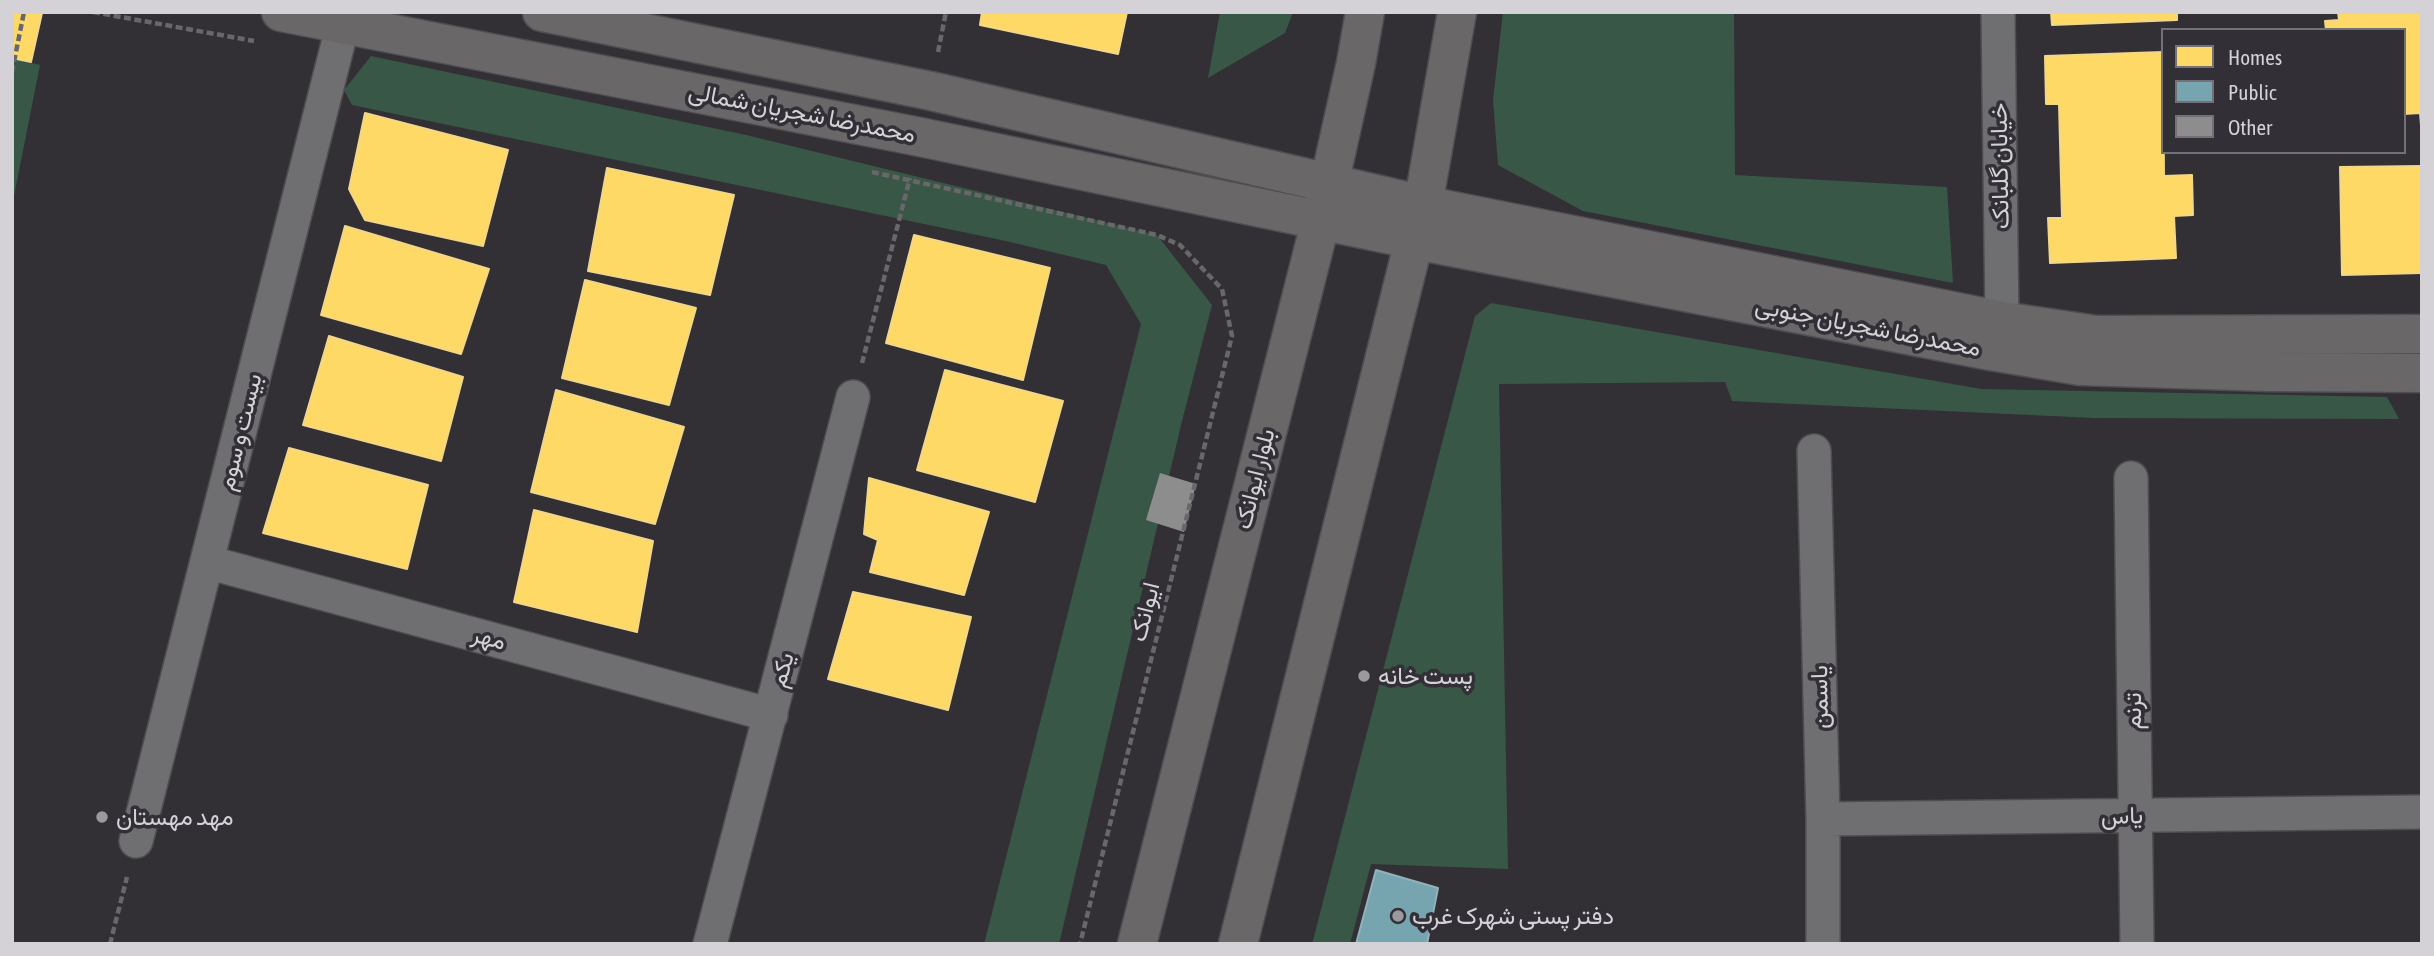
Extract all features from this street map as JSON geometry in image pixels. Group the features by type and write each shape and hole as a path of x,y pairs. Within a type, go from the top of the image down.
{"street":[{"name":"محمدرضا شجریان شمالی","path":"281,12 344,18 920,137 1325,202"},
{"name":"محمدرضا شجریان شمالی","path":"542,12 931,91 1325,202"},
{"name":"بلوار ایوانک","path":"1137,944 1325,202 1365,12"},
{"path":"1238,944 1419,223 1457,12"},
{"name":"خیابان گلبانک","path":"1998,12 2002,321"},
{"name":"بیست و سوم","path":"136,841 344,18"},
{"path":"1325,202 1419,223"},
{"name":"محمدرضا شجریان جنوبی","path":"1419,223 2097,335 2422,334"},
{"name":"محمدرضا شجریان جنوبی","path":"1419,223 1992,351 2080,366 2269,372 2422,373"},
{"name":"یکم","path":"710,944 853,397"},
{"name":"یاسمن","path":"1814,451 1823,819 1823,944"},
{"name":"ترنم","path":"2131,478 2137,944"},
{"name":"مهر","path":"207,562 771,715"},
{"name":"یاس","path":"1823,819 2422,812"}],"path":[{"path":"12,72 24,12"},
{"path":"93,12 256,41"},
{"path":"853,397 920,137"},
{"name":"ایوانک","path":"1080,944 1233,336 1223,289"},
{"path":"110,944 136,841"}],"green space":[{"path":"1220,12 1293,12 1285,33 1208,78"},
{"path":"1503,12 1734,12 1735,175 1947,187 1953,283 1583,211 1498,165 1493,100"},
{"path":"371,56 746,135 1157,235 1212,305 1182,421 1059,944 984,944 1141,324 1106,265 1006,241 352,105 344,90"},
{"path":"12,58 40,65 12,206"},
{"path":"1491,303 1981,389 2387,397 2399,419 2094,418 1732,401 1725,382 1499,384 1508,869 1371,864 1350,944 1312,944 1475,316"}],"building: Homes":[{"path":"12,12 42,13 31,62 12,58"},
{"path":"982,12 1127,12 1118,54 980,25"},
{"path":"2051,12 2177,12 2177,20 2052,25"},
{"path":"2338,12 2422,12 2422,137 2420,113 2406,114 2406,28 2326,28 2325,21 2339,20"},
{"path":"2161,52 2161,154 2164,154 2164,176 2192,175 2193,215 2174,216 2176,258 2050,263 2048,218 2062,218 2059,104 2046,104 2045,56"},
{"path":"365,113 508,150 483,246 365,220 349,189"},
{"path":"2422,166 2422,273 2342,275 2340,167"},
{"path":"607,168 734,195 710,295 588,271"},
{"path":"345,226 489,269 461,354 321,315"},
{"path":"914,235 1050,268 1023,380 886,343"},
{"path":"585,280 696,308 669,405 562,378"},
{"path":"329,336 463,377 441,461 303,425"},
{"path":"945,370 1063,401 1035,502 917,470"},
{"path":"556,390 684,427 655,524 531,492"},
{"path":"289,448 428,485 407,569 263,533"},
{"path":"869,478 989,512 964,595 870,572 878,540 864,534"},
{"path":"534,510 653,541 637,632 514,602"},
{"path":"853,592 971,617 948,710 828,679"}],"building: Public":[{"name":"دفتر پستی شهرک غرب","path":"1376,870 1438,888 1427,944 1356,944"}],"building: Other":[{"path":"1160,473 1196,484 1184,532 1146,520"}],"place":[{"name":"پست خانه","path":"1364,676"},
{"name":"مهد مهستان","path":"102,817"},
{"name":"دفتر پستی شهرک غرب","path":"1398,916"}]}
